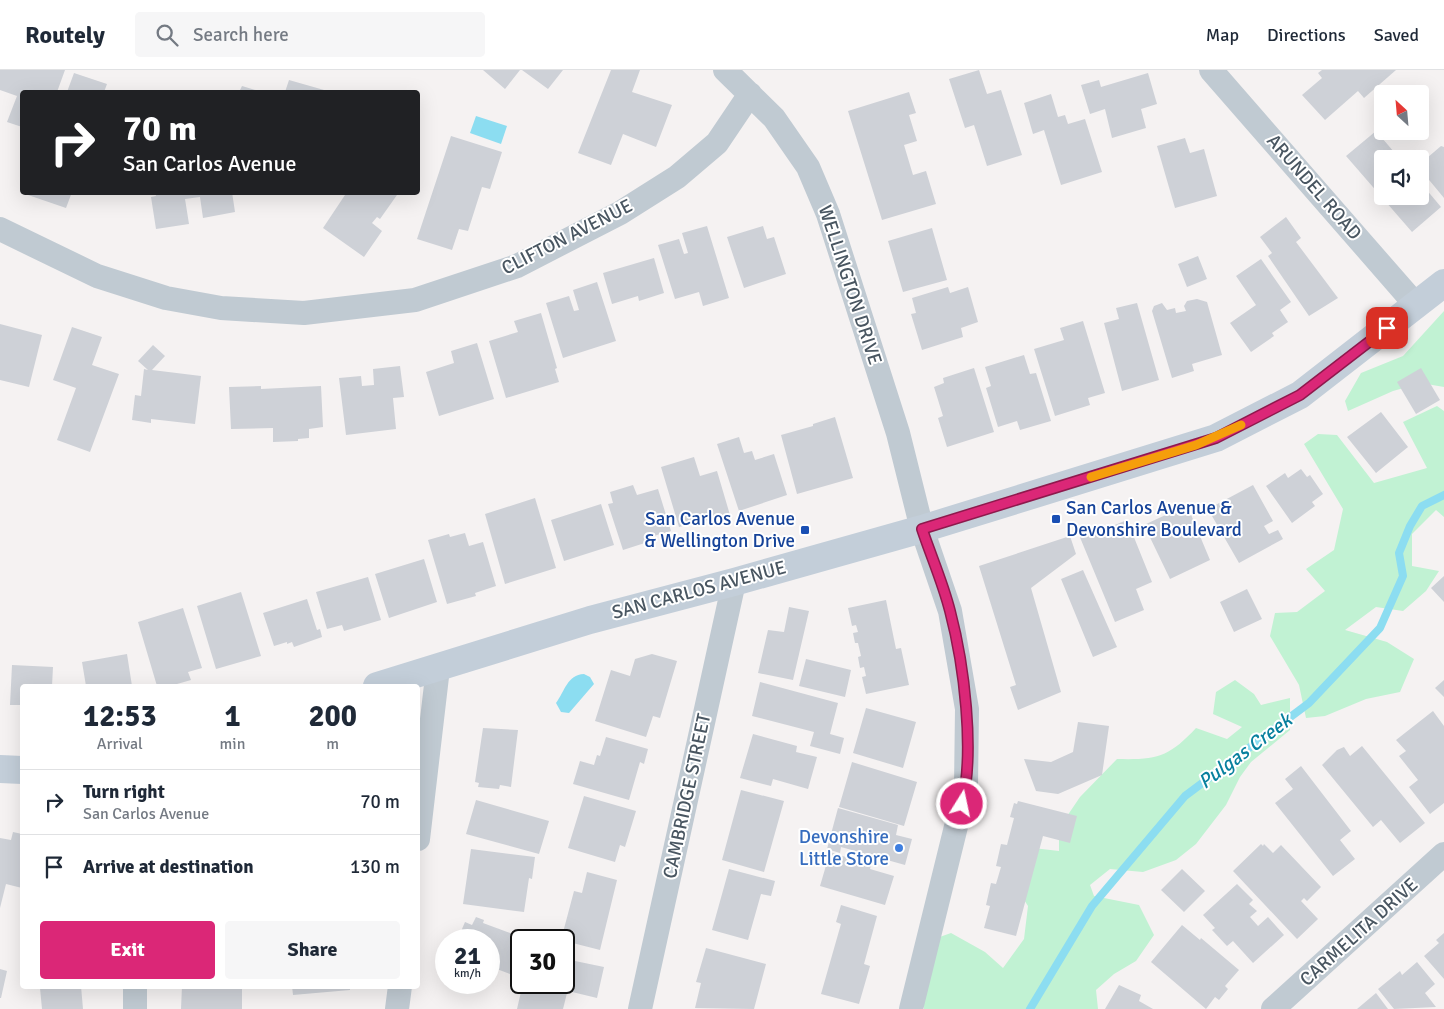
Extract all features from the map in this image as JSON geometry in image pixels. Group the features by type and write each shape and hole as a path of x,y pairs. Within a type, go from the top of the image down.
{"main road":[{"name":"SAN CARLOS AVENUE","path":"384,684 590,620 922,529 1216,438 1300,395 1444,283"},
{"path":"0,769 20,770"}],"street":[{"name":"WELLINGTON DRIVE","path":"725,70 774,118 808,167 828,214 898,433 922,529 952,621 967,709 966,786 911,1009"},
{"name":"ARUNDEL ROAD","path":"1211,70 1416,305"},
{"name":"CLIFTON AVENUE","path":"0,230 97,276 166,298 221,308 304,313 415,300 516,266 620,213 677,177 717,143 750,94"},
{"name":"CAMBRIDGE STREET","path":"640,1009 734,582"},
{"path":"420,822 438,668"},
{"name":"CARMELITA DRIVE","path":"1273,1009 1444,854"},
{"path":"135,989 135,1009"},
{"path":"397,1009 400,989"}],"green space":[{"path":"1444,311 1444,387 1421,383 1393,391 1348,411 1345,401 1361,373 1403,356"},
{"path":"1437,406 1444,411 1444,517 1436,510 1412,534 1412,566 1439,571 1426,591 1403,611 1376,607 1345,630 1387,642 1414,659 1400,692 1366,699 1325,716 1306,718 1299,685 1270,636 1275,613 1297,612 1325,591 1306,569 1334,550 1343,509 1304,444 1318,434 1337,435 1374,483 1427,468 1403,422"},
{"path":"1235,680 1254,694 1261,705 1290,698 1290,730 1251,762 1240,777 1226,805 1196,844 1176,860 1143,872 1110,869 1090,885 1094,896 1139,905 1154,935 1136,961 1114,974 1096,990 1098,1009 924,1009 920,944 951,933 985,952 1003,968 1024,939 1028,906 1010,878 1015,846 1059,851 1059,828 1080,797 1117,759 1142,759 1161,755 1178,745 1196,728 1227,739 1242,727 1213,714 1216,692"}],"water":[{"path":"476,116 507,126 501,144 470,133"},
{"path":"584,674 590,677 594,684 569,713 561,712 556,703 567,684 574,677"}],"building":[{"path":"0,70 65,70 58,90 20,90 20,126 7,122 17,96 0,90"},
{"path":"483,70 520,70 505,89"},
{"path":"522,70 563,70 548,89"},
{"path":"611,70 640,70 632,92 672,105 656,147 623,134 611,165 578,153"},
{"path":"979,70 987,94 1001,90 1022,155 987,166 974,125 965,128 949,79"},
{"path":"1322,70 1396,70 1379,85 1374,85 1374,89 1364,98 1358,91 1325,120 1302,95 1322,78 1318,73"},
{"path":"74,73 107,84 105,90 68,90"},
{"path":"1148,73 1157,104 1141,109 1146,128 1112,138 1105,109 1090,114 1081,85 1099,80 1101,87"},
{"path":"289,80 324,90 286,90"},
{"path":"242,86 255,90 240,90"},
{"path":"909,92 916,113 909,115 917,141 904,145 913,175 926,171 936,204 882,220 848,111"},
{"path":"1051,94 1058,117 1065,115 1068,124 1085,119 1102,172 1061,185 1044,130 1033,134 1024,103"},
{"path":"1374,133 1374,140 1384,140 1392,150 1374,150 1374,188 1346,156"},
{"path":"451,136 502,152 490,189 482,187 468,231 459,229 452,250 417,239"},
{"path":"1185,138 1190,153 1204,149 1217,196 1175,208 1157,146"},
{"path":"1441,146 1444,147 1444,198 1429,180 1429,156"},
{"path":"1429,193 1441,207 1412,232 1389,205 1429,205"},
{"path":"28,195 71,195 66,208"},
{"path":"232,195 235,212 203,218 200,197 185,199 189,224 156,229 151,197"},
{"path":"345,195 397,195 380,219 377,217 372,223 382,231 364,257 323,228"},
{"path":"1286,217 1301,238 1296,242 1338,298 1309,316 1268,256 1272,253 1260,237"},
{"path":"707,226 729,298 703,306 699,292 675,299 658,245 679,239 684,254 688,253 682,233"},
{"path":"763,226 767,239 774,237 786,274 744,288 727,237"},
{"path":"932,228 947,280 903,292 888,241"},
{"path":"1198,256 1207,279 1187,287 1178,264"},
{"path":"654,258 664,293 639,301 638,296 612,304 603,273"},
{"path":"1261,259 1291,302 1280,310 1288,322 1272,333 1274,336 1251,352 1230,323 1256,305 1236,276"},
{"path":"597,282 616,341 563,358 546,303 569,296 574,311 579,310 573,290"},
{"path":"948,287 950,293 968,287 978,322 961,328 963,337 922,350 911,314 916,313 912,298"},
{"path":"1197,299 1207,302 1222,355 1192,364 1194,371 1172,378 1152,311 1154,306 1162,303 1167,310 1175,308 1176,313 1186,311 1184,306 1187,301"},
{"path":"1137,303 1159,380 1122,391 1104,323 1119,319 1116,308"},
{"path":"541,313 557,368 555,369 559,382 506,398 489,341 518,332 514,321"},
{"path":"1083,321 1105,393 1088,398 1090,405 1055,416 1034,349 1064,340 1060,328"},
{"path":"0,324 42,335 29,387 0,380"},
{"path":"72,327 102,337 92,365 119,374 90,452 57,440 76,388 53,380"},
{"path":"477,343 494,399 439,416 426,372 454,363 451,351"},
{"path":"153,345 165,356 152,370 201,376 195,424 151,419 151,423 132,420 135,395 141,396 144,369 148,370 138,361"},
{"path":"1024,355 1030,374 1036,373 1051,421 1020,430 1017,421 998,427 986,388 991,386 985,367"},
{"path":"400,366 404,397 393,398 396,429 346,435 339,378 361,376 362,386 374,385 373,369"},
{"path":"974,368 994,432 947,447 938,418 943,416 934,387 944,383 943,378"},
{"path":"1421,368 1440,400 1416,414 1397,382"},
{"path":"261,386 261,389 321,386 323,427 309,429 309,438 298,439 298,441 273,442 273,428 231,429 229,387"},
{"path":"1381,412 1408,447 1376,473 1347,437"},
{"path":"835,417 853,478 797,494 781,435 813,426 813,424"},
{"path":"739,437 744,453 752,451 755,460 774,454 787,495 739,511 717,444"},
{"path":"694,457 700,476 717,471 730,515 679,527 661,467"},
{"path":"1301,469 1307,477 1310,475 1323,494 1312,502 1315,506 1292,523 1266,486 1285,473 1288,478"},
{"path":"633,485 637,495 658,489 671,531 650,537 651,541 623,550 608,504 613,503 610,492"},
{"path":"1253,485 1273,521 1264,526 1269,534 1278,530 1283,539 1239,563 1208,509"},
{"path":"535,498 556,568 505,584 485,514"},
{"path":"601,504 614,545 564,561 551,520"},
{"path":"1187,505 1210,560 1170,579 1144,525"},
{"path":"1127,520 1152,582 1136,589 1144,610 1115,622 1079,535 1103,525 1105,529"},
{"path":"465,533 469,546 483,542 496,586 475,593 476,596 447,604 428,540 449,534 450,537"},
{"path":"1070,536 1076,554 1031,588 1061,692 1018,710 1010,687 1016,685 979,566"},
{"path":"424,559 437,602 389,618 375,574"},
{"path":"1083,570 1117,647 1093,657 1061,579"},
{"path":"1444,576 1444,602 1431,588"},
{"path":"368,577 381,620 344,631 342,625 327,629 316,592"},
{"path":"1247,589 1262,619 1234,632 1220,602"},
{"path":"241,592 261,656 216,669 197,606"},
{"path":"307,599 317,630 320,629 322,637 294,647 292,642 274,646 263,613"},
{"path":"886,600 896,649 901,648 909,685 866,694 862,677 866,676 864,667 860,668 858,657 861,656 853,633 858,632 856,625 852,626 848,608"},
{"path":"789,607 809,611 793,680 758,673 768,630 784,632"},
{"path":"183,608 202,668 188,672 191,680 177,684 156,684 138,622"},
{"path":"127,654 132,684 86,684 82,662"},
{"path":"652,654 677,661 660,718 653,716 646,737 595,721 611,670 630,676 635,659"},
{"path":"806,659 851,670 845,697 799,686"},
{"path":"12,665 53,667 52,684 20,684 20,705 10,705"},
{"path":"1444,680 1444,697 1435,688"},
{"path":"760,682 838,703 830,734 844,738 840,754 810,746 814,732 752,716"},
{"path":"866,708 916,722 903,768 853,753"},
{"path":"1433,711 1444,726 1444,803 1430,814 1409,787 1418,780 1399,756 1406,751 1396,740"},
{"path":"1078,722 1109,726 1102,775 1058,794 1036,791 1024,759 1051,762 1073,752"},
{"path":"483,728 518,730 511,787 500,785 499,789 478,787 479,783 475,782"},
{"path":"753,734 797,746 796,752 817,757 808,789 773,779 771,786 740,778"},
{"path":"606,737 648,749 644,764 640,762 629,800 573,784 580,761 594,765 597,755 600,756"},
{"path":"1362,746 1425,823 1400,843 1381,820 1373,827 1322,765 1337,750 1344,747 1350,756"},
{"path":"852,762 917,782 904,826 839,807"},
{"path":"1301,766 1351,831 1340,840 1355,859 1333,876 1275,803 1293,789 1285,779"},
{"path":"741,790 784,801 764,872 722,860"},
{"path":"584,796 636,811 625,847 620,845 615,862 568,848"},
{"path":"476,800 549,821 539,854 466,834"},
{"path":"1018,801 1077,816 1070,843 1043,836 1016,936 984,928 990,906 986,905 991,883 996,884 1001,867 996,866 1001,844 1007,845 1014,818 1010,817 1014,803 1017,804"},
{"path":"838,808 898,825 896,835 912,839 905,865 841,847 840,853 827,849"},
{"path":"13,832 20,834 20,888 6,884 0,908 0,838 11,840"},
{"path":"1261,844 1263,846 1264,844 1273,853 1281,845 1321,887 1307,901 1304,898 1301,901 1318,919 1297,939 1233,871"},
{"path":"471,849 535,857 532,879 529,878 524,912 463,904"},
{"path":"830,852 871,865 870,869 894,876 885,905 820,886"},
{"path":"729,869 775,881 771,896 761,894 748,940 712,930"},
{"path":"1182,869 1205,891 1184,912 1161,890"},
{"path":"587,872 617,880 600,950 575,944 575,929 564,929 574,891 582,893"},
{"path":"1237,884 1253,900 1249,904 1257,911 1250,917 1258,926 1268,917 1284,935 1253,963 1233,941 1227,946 1212,930 1215,928 1203,915"},
{"path":"841,905 877,916 864,964 870,966 859,1004 821,994 841,924 836,922"},
{"path":"476,917 484,920 483,923 499,929 462,929 465,922 472,925"},
{"path":"1182,925 1200,940 1201,938 1239,970 1225,986 1228,989 1219,1000 1215,997 1206,1009 1151,962"},
{"path":"500,929 510,933 510,974 500,970"},
{"path":"1444,933 1444,979 1424,956 1439,943 1436,940"},
{"path":"706,948 766,964 754,1009 695,1008 701,983 696,982"},
{"path":"575,961 604,967 597,998 575,993"},
{"path":"1417,962 1435,984 1425,993 1436,1007 1394,1009 1378,989 1400,971 1402,975"},
{"path":"0,969 7,971 1,998 0,998"},
{"path":"1119,985 1141,995 1139,1001 1153,1009 1105,1009"},
{"path":"40,989 81,989 83,1009 42,1009"},
{"path":"182,989 242,989 242,1009 181,1009"},
{"path":"292,989 350,989 350,990 293,995"},
{"path":"1376,993 1388,1009 1357,1009"},
{"path":"520,994 567,994 563,1009 517,1009"}],"waterway":[{"name":"Pulgas Creek","path":"1030,1009 1092,906 1185,796 1309,703 1380,628 1403,576 1399,553 1410,526 1422,506 1444,495"}],"slow traffic":[{"path":"1091,477 1196,445 1216,438 1241,425"}],"place":[{"name":"San Carlos Avenue & Devonshire Boulevard","path":"1056,519"},
{"name":"San Carlos Avenue & Wellington Drive","path":"805,530"},
{"name":"Devonshire Little Store","path":"899,848"}],"route":[{"path":"962,804 966,786 967,709 950,612 922,529 1216,438 1300,395 1387,328"}]}
